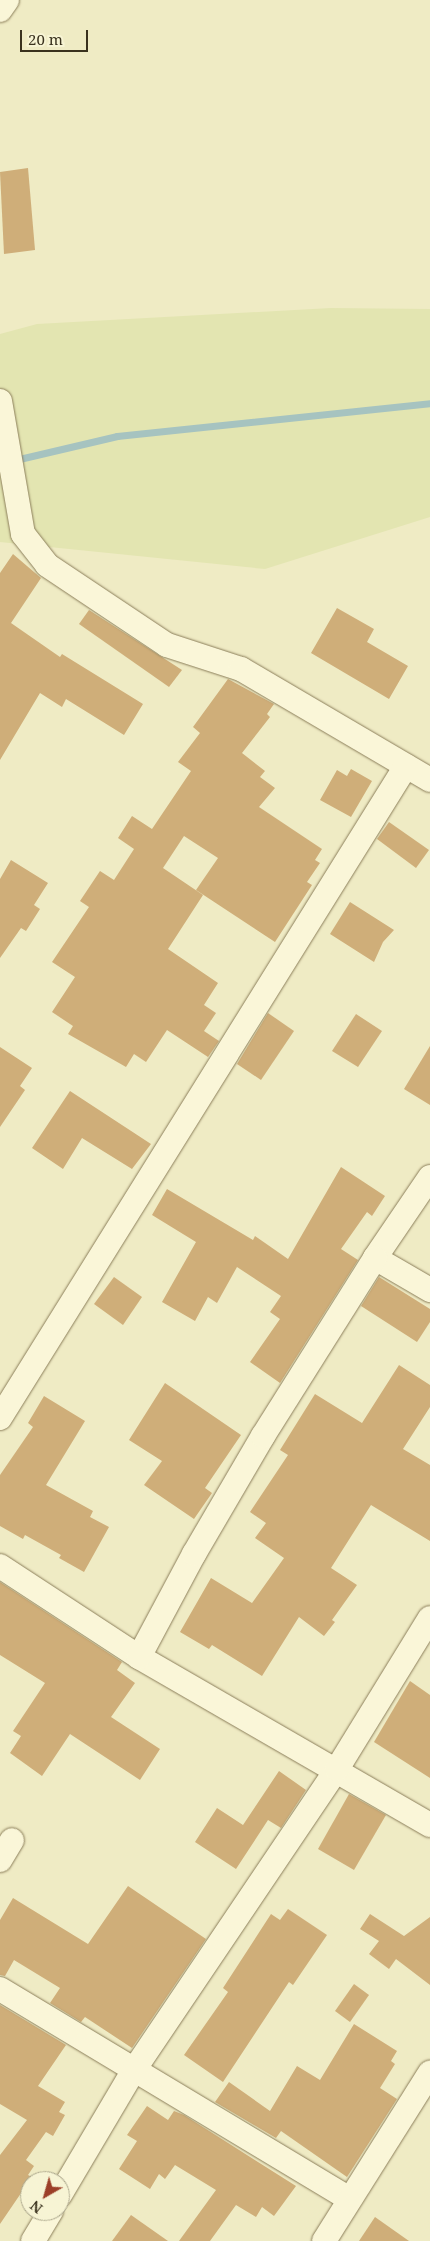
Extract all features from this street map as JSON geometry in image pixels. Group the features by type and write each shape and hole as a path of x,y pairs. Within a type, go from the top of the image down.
{"street":[{"path":"0,10 7,0"},
{"path":"0,402 23,534 48,565 167,645 241,669 430,780"},
{"path":"0,1418 406,766"},
{"path":"139,1657 194,1554 263,1436 375,1258 430,1177"},
{"path":"375,1258 430,1290"},
{"path":"0,1566 139,1657 430,1825"},
{"path":"70,2179 134,2070 337,1770 430,1618"},
{"path":"0,1860 12,1840"},
{"path":"0,1989 350,2199"},
{"path":"324,2241 430,2073"},
{"path":"33,2241 45,2221"}],"green space":[{"path":"331,308 430,309 430,517 265,569 0,542 0,334 37,324"}],"building":[{"path":"28,168 35,250 4,254 0,172"},
{"path":"13,554 41,578 11,623 60,657 62,654 143,704 124,735 66,699 62,707 40,693 0,760 0,573"},
{"path":"337,608 374,629 367,642 408,666 389,699 311,653"},
{"path":"89,610 182,670 169,687 79,624"},
{"path":"228,679 274,704 267,714 270,717 242,753 265,771 260,777 275,788 259,807 322,849 315,860 320,863 307,882 312,885 275,942 196,890 218,858 184,836 163,868 203,895 168,949 218,983 204,1005 216,1013 204,1031 219,1041 208,1057 167,1030 146,1062 134,1054 126,1067 68,1034 73,1026 52,1012 75,977 52,962 89,907 80,901 100,871 114,880 134,849 118,838 132,816 152,829 191,771 178,762 200,733 193,727"},
{"path":"351,769 372,781 351,817 320,800 337,770 347,776"},
{"path":"389,822 429,850 416,868 377,839"},
{"path":"11,860 48,883 34,905 40,909 26,931 21,928 0,958 0,879"},
{"path":"350,902 394,930 383,942 374,962 330,934"},
{"path":"268,1013 294,1031 261,1080 237,1064"},
{"path":"356,1014 382,1031 358,1067 332,1051"},
{"path":"430,1046 430,1105 404,1089"},
{"path":"0,1047 32,1068 20,1086 25,1090 0,1127"},
{"path":"70,1091 151,1144 132,1169 82,1138 63,1169 32,1148"},
{"path":"341,1167 385,1196 372,1216 367,1212 341,1249 358,1260 280,1383 250,1362 280,1319 270,1312 281,1296 237,1267 217,1303 208,1297 195,1321 162,1302 196,1242 152,1215 167,1189 253,1240 255,1236 288,1259"},
{"path":"114,1277 142,1297 123,1325 94,1304"},
{"path":"379,1277 430,1309 430,1322 417,1342 361,1306"},
{"path":"399,1365 430,1385 430,1407 403,1449 430,1465 430,1541 371,1505 331,1568 357,1585 332,1620 335,1622 324,1636 299,1617 262,1676 212,1645 209,1649 180,1632 211,1578 252,1603 284,1558 255,1538 266,1523 250,1512 288,1455 280,1450 315,1394 362,1423"},
{"path":"165,1383 241,1435 205,1488 212,1493 194,1519 144,1485 162,1461 129,1440"},
{"path":"44,1396 85,1421 46,1485 93,1511 90,1517 109,1527 84,1572 59,1558 61,1555 25,1535 23,1539 0,1526 0,1475 33,1427 28,1423"},
{"path":"0,1582 122,1662 117,1670 135,1683 111,1717 160,1749 140,1780 70,1734 42,1776 10,1753 21,1736 13,1731 45,1683 0,1655"},
{"path":"410,1681 430,1695 430,1778 374,1742"},
{"path":"279,1771 306,1790 281,1828 268,1820 236,1869 195,1842 217,1808 243,1825"},
{"path":"349,1794 386,1815 354,1870 318,1849"},
{"path":"128,1886 206,1939 132,2048 85,2017 81,2022 50,2003 60,1988 14,1960 5,1976 0,1975 0,1920 13,1898 88,1944"},
{"path":"288,1909 327,1935 293,1985 289,1982 223,2082 184,2055 228,1992 223,1988 271,1914 280,1920"},
{"path":"370,1914 404,1936 430,1917 430,1985 396,1959 389,1969 369,1954 379,1941 360,1929"},
{"path":"354,1984 369,1995 350,2022 335,2011"},
{"path":"0,2005 66,2045 38,2086 65,2102 59,2112 65,2115 53,2136 46,2132 26,2160 34,2166 31,2171 20,2171 20,2195 0,2224 0,2155 27,2120 0,2104"},
{"path":"354,2024 397,2051 391,2061 395,2064 380,2088 397,2099 347,2177 281,2131 276,2138 215,2102 229,2082 270,2111 297,2066 320,2080"},
{"path":"147,2106 168,2120 174,2111 184,2115 296,2186 274,2216 262,2207 256,2217 236,2205 210,2241 179,2241 216,2190 175,2165 165,2179 159,2174 150,2189 119,2169 137,2141 127,2135"},
{"path":"131,2215 168,2241 112,2241"},
{"path":"375,2217 409,2241 359,2241"}],"waterway":[{"path":"15,460 117,436 430,403"}]}
